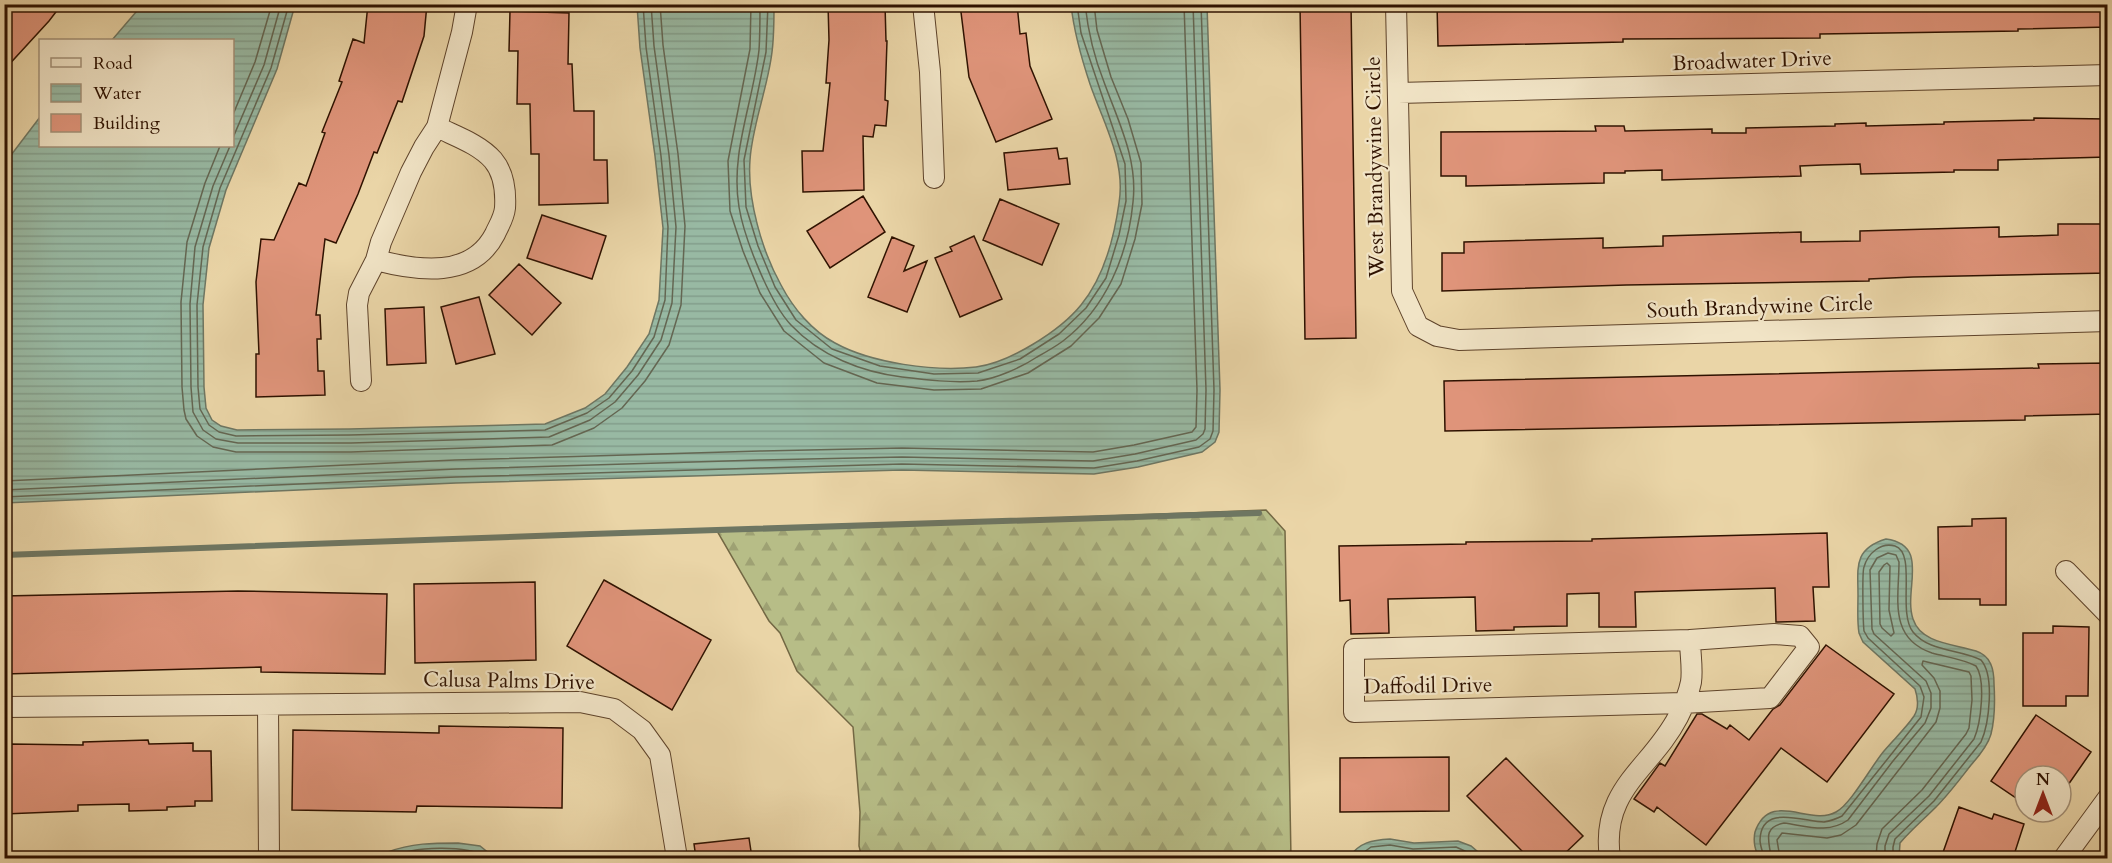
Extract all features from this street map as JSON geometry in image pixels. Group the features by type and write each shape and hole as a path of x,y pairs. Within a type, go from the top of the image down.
{"street":[{"path":"362,381 357,305 359,293 376,260 381,242 411,172 437,127 462,32 466,4"},
{"path":"923,4 930,72 934,178"},
{"name":"West Brandywine Circle","path":"1396,4 1402,291 1418,326"},
{"name":"Broadwater Drive","path":"1398,93 2108,75"},
{"path":"376,260 414,269 434,270 472,260 488,248 504,216 504,183 500,170 492,159 481,150 437,127"},
{"name":"South Brandywine Circle","path":"1418,326 1437,336 1459,340 2108,321"},
{"path":"2066,571 2108,614"},
{"name":"Daffodil Drive","path":"1774,634 1800,636 1809,647 1770,698 1683,703 1354,712 1354,649 1690,640 1774,634"},
{"path":"1610,858 1607,838 1613,810 1629,781 1678,717 1691,682 1690,640"},
{"name":"Calusa Palms Drive","path":"4,707 580,702 614,709 642,730 660,755 677,858"},
{"path":"268,705 269,858"},
{"path":"2064,858 2108,798"}],"green space":[{"path":"1266,510 1285,531 1291,858 862,858 859,846 860,812 853,727 797,671 780,633 769,621 717,531"}],"water":[{"path":"142,5 295,5 277,69 226,190 209,248 203,305 204,387 206,408 212,420 221,426 237,430 545,424 585,408 605,394 649,334 659,300 663,228 640,48 637,5 774,5 770,65 751,147 750,175 757,224 774,271 791,302 804,318 835,343 885,361 923,367 960,368 976,367 1003,359 1033,344 1060,325 1072,315 1089,294 1102,270 1111,244 1119,203 1119,172 1112,142 1084,64 1071,5 1207,5 1220,390 1219,432 1215,442 1202,452 1138,467 1094,474 902,470 456,483 5,503 5,163 39,118 39,147 234,147 234,39 113,39"},
{"path":"1886,539 1900,543 1908,550 1912,559 1911,607 1917,627 1923,634 1940,642 1981,653 1991,664 1995,703 1990,738 1950,792 1900,843 1899,858 1760,858 1754,839 1762,819 1770,813 1780,811 1826,815 1842,808 1879,757 1916,713 1918,703 1915,689 1863,642 1859,633 1858,568 1860,561 1868,548"},
{"path":"1390,839 1414,843 1458,841 1471,846 1485,858 1348,858 1357,848 1367,843"},
{"path":"458,843 480,846 495,858 384,858 388,852 414,845"}],"building":[{"path":"4,4 62,4 4,70"},
{"path":"368,4 427,4 424,36 402,102 398,101 377,153 374,152 336,243 325,239 316,315 320,315 321,339 317,339 318,371 324,371 325,395 256,397 256,354 259,354 256,282 261,239 274,240 299,183 306,186 325,133 322,132 342,82 339,81 353,39 364,43"},
{"path":"828,4 885,4 887,41 885,100 888,101 886,126 875,125 873,137 863,136 864,190 803,192 802,151 823,151 830,83 826,83 829,40"},
{"path":"960,4 1017,4 1020,34 1026,33 1030,66 1052,119 996,142 969,77"},
{"path":"1300,4 1351,4 1356,338 1305,339"},
{"path":"1437,4 2108,4 2108,27 2018,29 2018,31 1820,34 1820,38 1623,39 1623,42 1438,46"},
{"path":"510,11 569,13 568,64 572,64 574,111 594,111 594,160 607,160 608,203 539,205 539,154 531,154 530,104 517,104 518,51 509,51"},
{"path":"2034,118 2108,119 2108,157 1998,160 1998,170 1954,170 1954,172 1861,174 1860,164 1822,165 1800,166 1801,176 1662,180 1662,170 1625,171 1625,173 1604,173 1604,183 1466,186 1466,176 1441,176 1441,132 1596,131 1595,126 1624,126 1625,131 1712,129 1712,133 1746,133 1746,128 1866,123 1866,126 1944,124 1944,122 2034,120"},
{"path":"1057,148 1059,159 1067,158 1070,184 1008,190 1004,153"},
{"path":"863,196 885,232 830,268 807,231"},
{"path":"1000,199 1059,224 1042,265 983,240"},
{"path":"542,215 606,236 592,279 527,258"},
{"path":"2058,224 2108,224 2108,273 1442,291 1442,253 1464,253 1464,242 1603,238 1603,248 1663,246 1663,236 1801,232 1801,242 1860,241 1860,231 1999,227 1999,237 2058,235"},
{"path":"974,236 1002,299 960,317 935,258 952,251 950,247"},
{"path":"892,237 914,246 904,271 927,261 907,312 868,297"},
{"path":"519,264 561,303 532,335 489,295"},
{"path":"479,297 495,354 456,364 441,307"},
{"path":"424,307 426,363 387,365 385,309"},
{"path":"2108,363 2108,414 2025,416 2025,420 1445,431 1444,381 2039,368 2038,364"},
{"path":"2006,518 2006,605 1980,605 1980,599 1939,599 1938,527 1972,526 1972,519"},
{"path":"1827,533 1829,587 1813,587 1815,621 1776,622 1775,588 1635,592 1636,627 1599,627 1599,593 1567,594 1567,626 1514,627 1514,630 1476,631 1475,597 1388,599 1389,633 1351,634 1350,600 1340,601 1339,546"},
{"path":"604,580 711,640 672,710 567,646"},
{"path":"535,582 536,660 415,663 414,584"},
{"path":"238,591 387,594 385,674 261,672 261,667 4,674 4,596"},
{"path":"2053,626 2089,627 2088,696 2066,696 2066,706 2023,706 2023,633 2053,633"},
{"path":"1826,645 1894,694 1827,782 1781,748 1706,845 1657,807 1654,812 1634,799 1660,763 1665,766 1697,714 1702,714 1727,729 1730,725 1749,740 1773,709 1780,705"},
{"path":"2036,715 2091,752 2073,778 2073,764 2013,764 2013,796 1991,781"},
{"path":"439,726 563,728 562,808 417,806 416,812 292,810 293,730 439,733"},
{"path":"148,740 149,744 193,743 193,751 211,751 212,801 195,801 195,806 167,807 167,810 129,811 129,804 78,805 78,811 4,814 4,765 10,765 10,744 83,745 83,742"},
{"path":"1449,757 1449,811 1340,812 1340,758"},
{"path":"1506,758 1583,836 1560,858 1529,858 1467,796"},
{"path":"1959,807 1992,819 1994,814 2013,820 2013,824 2024,824 2013,858 1941,858"},
{"path":"749,838 752,858 696,858 694,844"}],"waterway":[{"path":"4,555 1259,513"}]}
